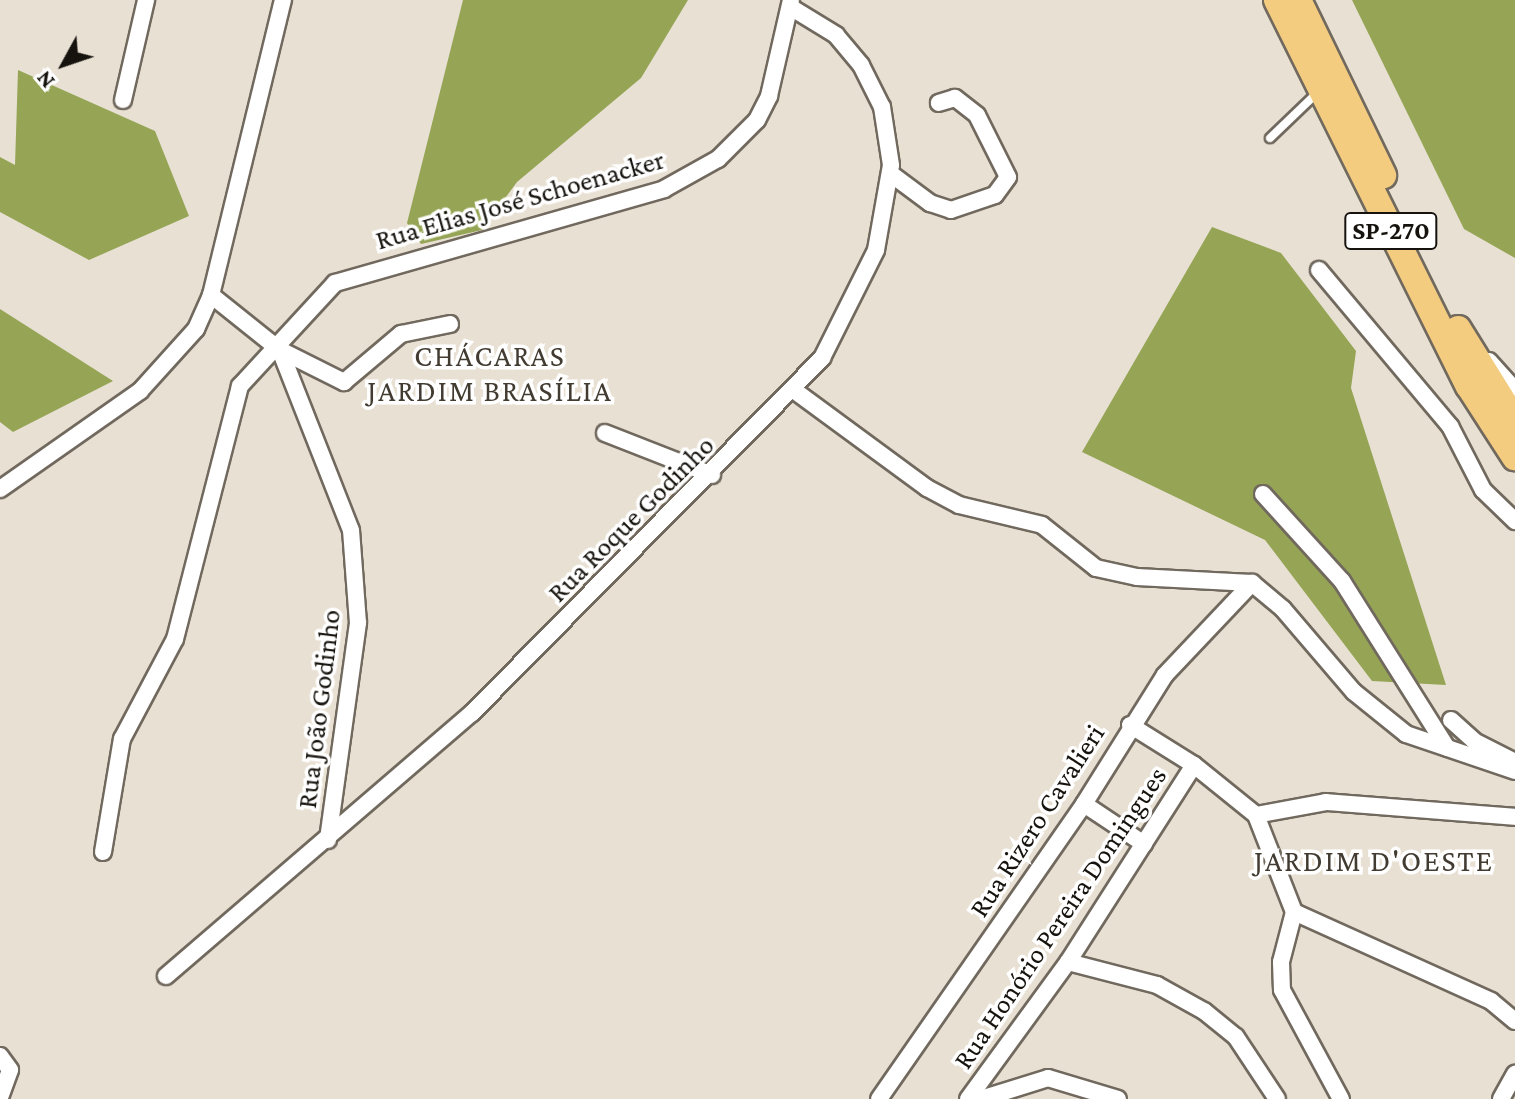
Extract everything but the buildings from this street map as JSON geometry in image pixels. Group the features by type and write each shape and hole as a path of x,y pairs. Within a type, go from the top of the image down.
{"highway":[{"name":"SP-270","path":"1277,0 1469,386 1515,457"},
{"name":"SP-270","path":"1298,0 1455,323 1515,421"}],"street":[{"path":"123,100 146,0"},
{"path":"0,489 140,391 196,329 211,295 283,0"},
{"name":"Rua Roque Godinho","path":"166,976 328,840 472,713 795,391 848,312 876,250 891,174 882,107 861,65 836,35 791,4"},
{"name":"Rua Elias José Schoenacker","path":"103,852 122,739 175,639 228,415 240,386 323,291 350,277 694,175 757,120 791,4"},
{"path":"891,174 930,203 951,210 995,195 1008,177 977,115 955,98 939,103"},
{"path":"1319,270 1450,426 1483,490 1515,521"},
{"name":"Rua João Godinho","path":"211,295 277,347 342,501 357,558 350,716 328,840"},
{"path":"1455,323 1515,390"},
{"path":"277,347 344,382 401,334 450,324"},
{"path":"795,391 927,488 959,505 1053,530 1096,568 1252,583 1379,714 1406,734 1515,771"},
{"path":"605,433 712,475"},
{"path":"1263,494 1342,581 1447,748"},
{"name":"Rua Rizero Cavalieri","path":"879,1099 1084,804 1130,725 1178,656 1252,583"},
{"path":"1451,720 1474,741 1515,762"},
{"path":"1130,725 1194,765 1256,815 1294,912 1281,962 1282,990 1340,1098"},
{"name":"Rua Honório Pereira Domingues","path":"968,1099 1068,962 1194,765"},
{"path":"1256,815 1326,802 1515,817"},
{"path":"1084,804 1144,844"},
{"path":"1294,912 1491,1001 1515,1021"},
{"path":"1068,962 1157,985 1204,1011 1236,1037 1277,1099"},
{"path":"0,1056 10,1070 0,1097"},
{"path":"1501,1099 1515,1074"},
{"path":"981,1099 1048,1078 1115,1098"}],"lane":[{"path":"1270,138 1321,90"}],"green space":[{"path":"463,0 688,0 641,78 517,182 482,230 421,244 407,223"},
{"path":"1352,0 1515,0 1515,258 1464,229"},
{"path":"18,70 155,131 189,216 89,260 0,212 0,157 15,165"},
{"path":"1212,227 1281,253 1356,351 1351,388 1446,685 1372,681 1265,540 1082,452"},
{"path":"0,309 113,381 13,432 0,422"}],"district":[{"name":"CHÁCARAS JARDIM BRASÍLIA","path":"490,373"},
{"name":"JARDIM D'OESTE","path":"1374,861"}]}
